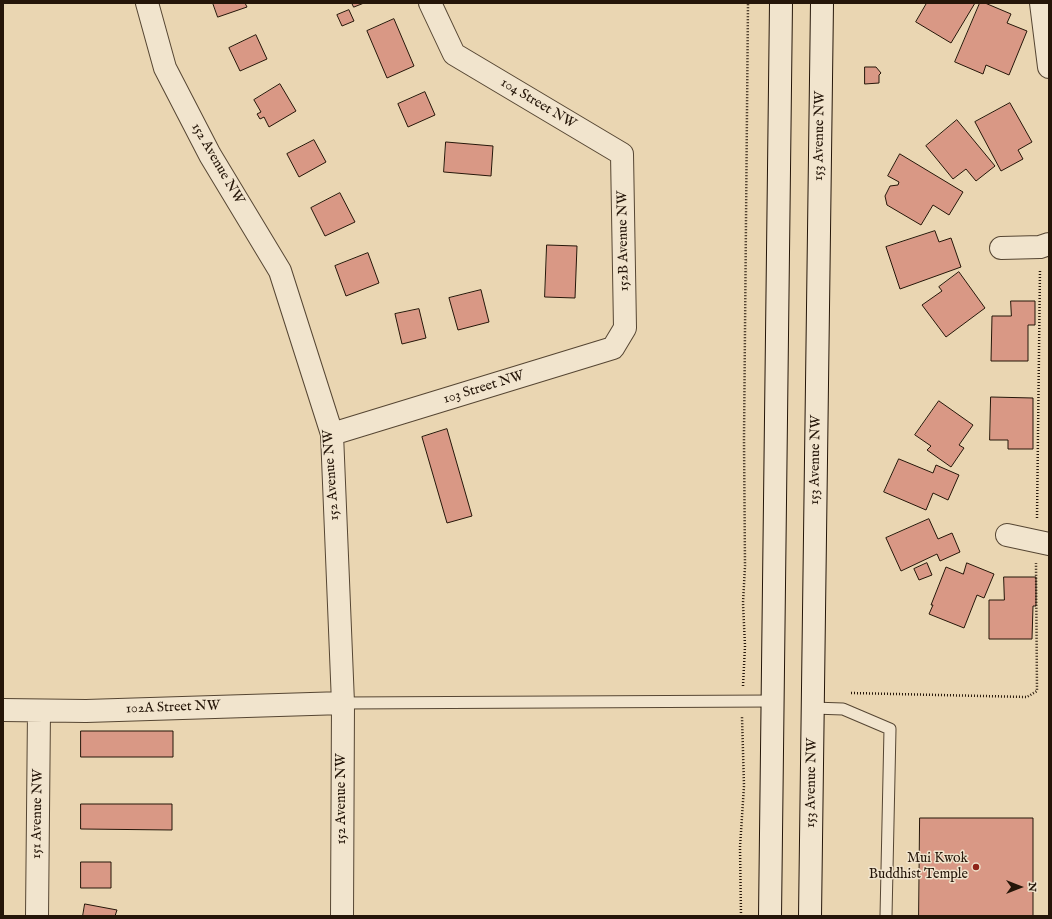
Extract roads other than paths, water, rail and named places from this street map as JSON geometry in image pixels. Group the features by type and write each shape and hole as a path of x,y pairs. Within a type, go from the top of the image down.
{"street":[{"name":"152 Avenue NW","path":"147,3 164,68 210,155 280,271 332,434 343,703 342,916"},
{"name":"104 Street NW","path":"430,3 454,54 622,154"},
{"path":"770,916 781,3"},
{"name":"153 Avenue NW","path":"810,916 822,3"},
{"path":"1041,3 1049,67"},
{"name":"152B Avenue NW","path":"622,154 625,328"},
{"path":"1001,248 1040,247 1049,244"},
{"name":"103 Street NW","path":"332,434 613,348 625,328"},
{"path":"1008,536 1049,544"},
{"name":"102A Street NW","path":"3,710 94,711 343,703"},
{"name":"151 Avenue NW","path":"37,916 39,711"}],"lane":[{"path":"343,703 773,701"},
{"path":"813,708 843,709 890,729 886,916"}],"place":[{"name":"Mui Kwok Buddhist Temple","path":"976,867"}]}
